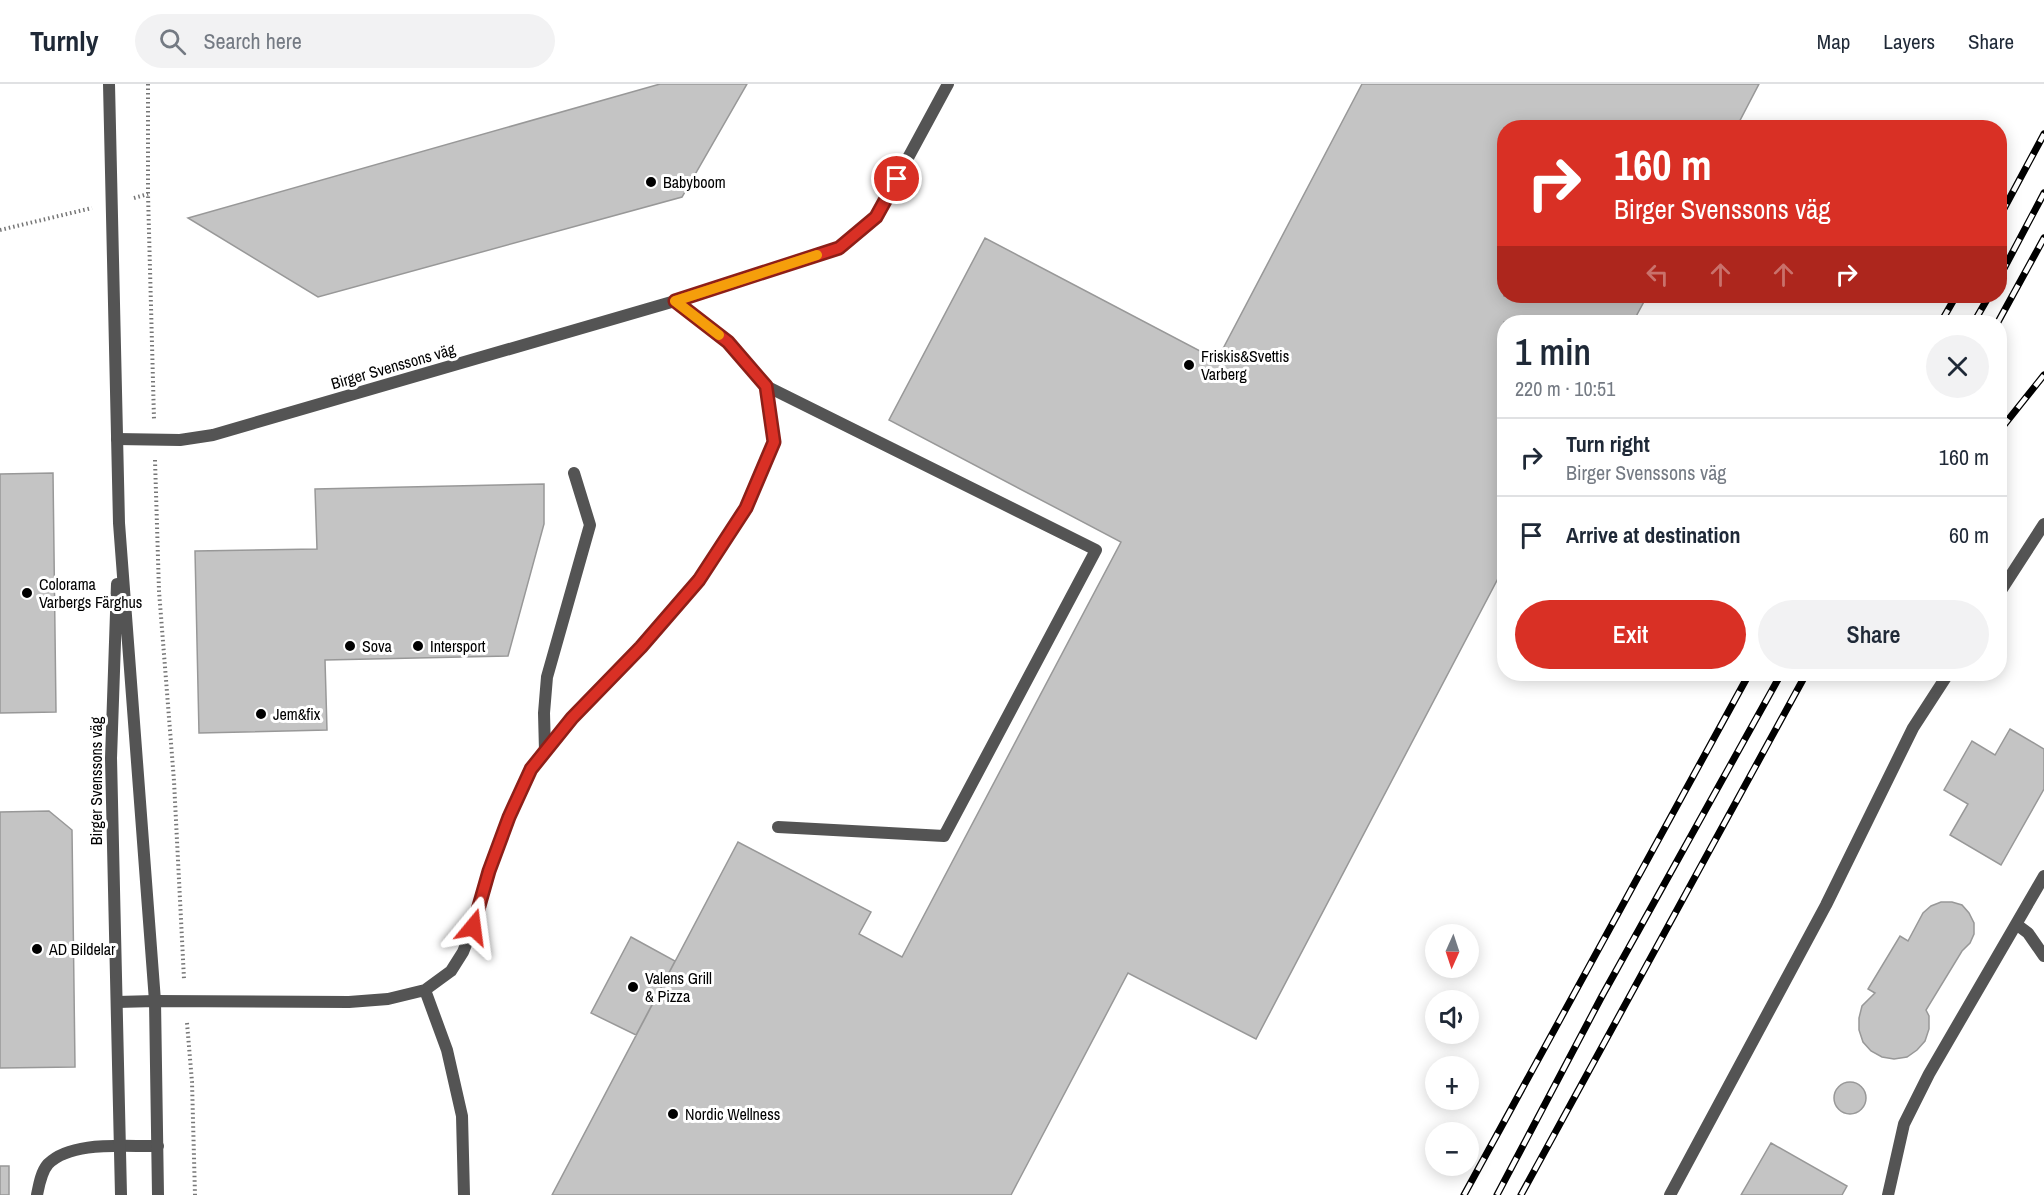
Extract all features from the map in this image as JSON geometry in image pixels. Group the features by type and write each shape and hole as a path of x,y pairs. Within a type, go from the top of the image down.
{"street":[{"name":"Birger Svenssons väg","path":"109,84 119,524 155,1001 158,1195"},
{"name":"Birger Svenssons väg","path":"117,439 180,440 213,435 675,301 839,248 876,217 948,84"},
{"path":"675,301 728,342 766,386 1096,550 944,836 778,827"},
{"path":"117,1002 349,1002 388,999 425,990 451,971 463,952 473,927 489,871 509,817 531,769 572,718 641,647 699,580 746,508 774,442 766,386"},
{"path":"545,751 544,713 547,677 590,525 574,473"},
{"name":"Birger Svenssons väg","path":"119,524 111,758 121,1195"},
{"path":"2007,581 2044,524"},
{"path":"1670,1195 1826,905 1913,728 1943,681"},
{"path":"1888,1195 1904,1124 1929,1074 2044,876"},
{"path":"2016,924 2028,933 2044,956"},
{"path":"425,990 447,1050 462,1116 464,1195"},
{"path":"37,1195 40,1180 47,1165 66,1151 88,1148 158,1146"}],"path":[{"path":"148,84 148,194 159,591 174,782 192,1082 195,1195"},
{"path":"0,230 148,194"}],"building":[{"path":"660,84 747,84 682,197 318,297 188,218"},
{"path":"1362,84 1759,84 1740,120 1497,120 1497,303 1643,303 1637,315 1497,315 1497,580 1256,1039 1128,973 1011,1195 552,1195 738,842 871,912 859,934 902,957 1121,542 889,420 985,238 1217,360"},
{"name":"Colorama Varbergs Färghus","path":"53,473 56,712 0,713 0,474"},
{"path":"544,484 544,524 508,656 325,660 327,730 199,733 195,551 317,549 315,489"},
{"path":"2010,729 2044,749 2044,789 2001,865 1950,835 1968,804 1944,790 1972,741 1995,755"},
{"name":"AD Bildelar","path":"49,811 72,830 75,1067 0,1068 0,812"},
{"path":"1941,902 1962,905 1974,923 1974,934 1926,1010 1929,1016 1929,1029 1925,1041 1907,1057 1894,1059 1882,1057 1871,1051 1863,1042 1859,1030 1862,1006 1875,993 1868,989 1900,936 1908,941 1923,913 1931,906"},
{"name":"Valens Grill & Pizza","path":"631,937 675,961 636,1035 591,1013"},
{"path":"1850,1082 1861,1087 1866,1098 1861,1109 1850,1114 1839,1109 1834,1098 1839,1087"},
{"path":"1771,1143 1847,1186 1842,1195 1741,1195"},
{"path":"0,1166 9,1166 9,1195 0,1195"}],"railway":[{"path":"2007,203 2044,134"},
{"path":"2007,263 2044,193"},
{"path":"2002,315 2044,238"},
{"path":"1945,315 1952,303"},
{"path":"1978,315 1985,303"},
{"path":"2007,421 2044,375"},
{"path":"1464,1195 1745,681"},
{"path":"1497,1195 1602,996 1777,681"},
{"path":"1521,1195 1802,681"}],"slow traffic":[{"path":"719,335 675,301 817,255"}],"place":[{"name":"Babyboom","path":"651,182"},
{"name":"Friskis&Svettis Varberg","path":"1189,365"},
{"name":"Colorama Varbergs Färghus","path":"27,593"},
{"name":"Sova","path":"350,646"},
{"name":"Intersport","path":"418,646"},
{"name":"Jem&fix","path":"261,714"},
{"name":"AD Bildelar","path":"37,949"},
{"name":"Valens Grill & Pizza","path":"633,987"},
{"name":"Nordic Wellness","path":"673,1114"}],"route":[{"path":"473,927 489,871 509,817 531,769 572,718 641,647 699,580 746,508 774,442 766,386 728,342 675,301 839,248 876,217 897,179"}]}
